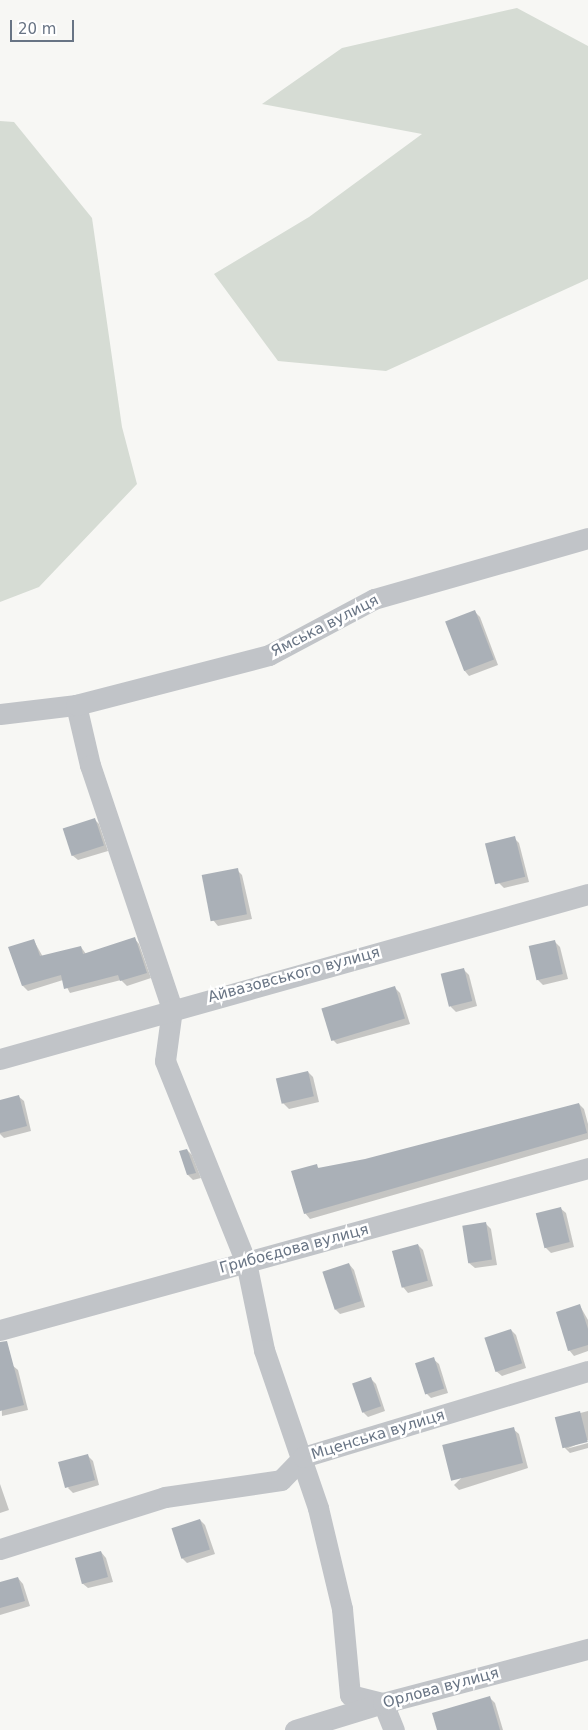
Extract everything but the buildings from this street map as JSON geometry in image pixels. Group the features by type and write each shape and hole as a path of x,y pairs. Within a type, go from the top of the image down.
{"street":[{"name":"Ямська вулиця","path":"0,714 76,705 269,655 374,599 588,538"},
{"path":"76,705 90,765 172,1009 165,1061 246,1262 264,1350 303,1457 342,1609 350,1695 383,1703 394,1730"},
{"name":"Айвазовського вулиця","path":"0,1060 172,1009 588,894"},
{"name":"Грибоєдова вулиця","path":"0,1330 588,1168"},
{"name":"Мценська вулиця","path":"0,1548 165,1497 281,1480 303,1457 588,1371"},
{"name":"Орлова вулиця","path":"295,1730 383,1703 588,1649"}],"shaded area":[{"path":"517,8 588,46 588,279 386,371 278,361 214,274 309,217 422,134 262,104 342,48"},
{"path":"0,121 14,122 92,218 122,427 137,484 39,587 0,602"}]}
